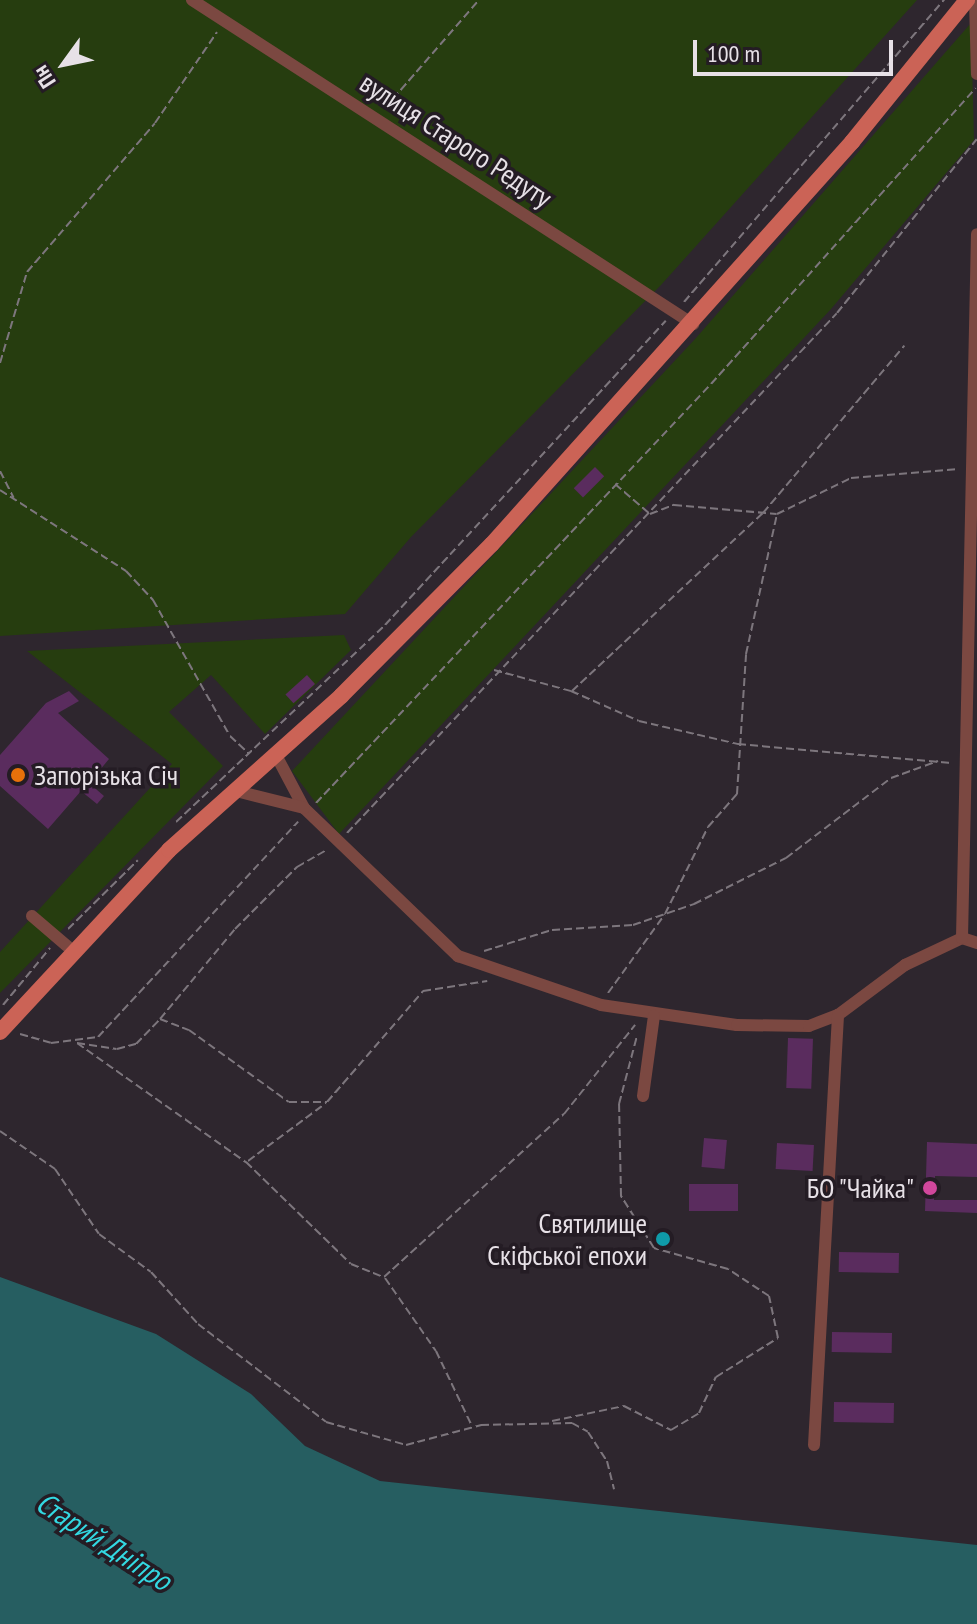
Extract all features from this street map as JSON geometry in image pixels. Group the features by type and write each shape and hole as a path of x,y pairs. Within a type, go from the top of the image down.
{"main road":[{"path":"1,1030 73,951 492,544 693,324 967,0"}],"street":[{"name":"вулиця Старого Редуту","path":"192,0 676,310 693,324"},
{"path":"975,0 977,74"},
{"path":"962,938 971,843 977,234"},
{"path":"271,762 306,810 458,956 505,978 601,1005 648,1016 809,1026 838,1015 905,965 962,938 977,943"},
{"path":"236,791 306,810"},
{"path":"32,916 73,951"},
{"path":"814,1445 838,1015"},
{"path":"643,1096 648,1016"}],"path":[{"path":"377,118 479,0"},
{"path":"171,828 385,625 676,310 944,0"},
{"path":"0,363 27,272 155,123 222,20"},
{"path":"76,1042 109,1027 306,810 614,483 977,87"},
{"path":"1,1030 117,1049 136,1044 287,877 339,842 493,670 650,514 837,313 977,139"},
{"path":"571,691 763,513 904,346"},
{"path":"650,514 674,505 777,514 851,478 974,468"},
{"path":"0,471 15,500"},
{"path":"614,483 650,514"},
{"path":"0,490 144,590 230,736 250,755 271,762"},
{"path":"601,1005 665,914 708,827 737,794 746,654 777,514"},
{"path":"493,670 571,691 639,721 738,744 938,761 970,760"},
{"path":"458,956 552,930 633,925 665,914 786,858 891,778 938,761"},
{"path":"0,1009 58,939 148,850"},
{"path":"246,1162 327,1102 423,991 505,978"},
{"path":"384,1277 564,1114 648,1016"},
{"path":"0,1131 55,1169 99,1234 151,1272 198,1324 326,1422 406,1445 472,1426 544,1422 624,1406 671,1430 699,1413 716,1377 778,1338 769,1296 728,1269 654,1248 621,1196 619,1104 648,1016"},
{"path":"160,1019 189,1030 289,1102 327,1102"},
{"path":"76,1042 246,1162 351,1264 384,1277 436,1351 472,1426"},
{"path":"544,1422 588,1432 614,1489"}],"green space":[{"path":"0,0 917,0 661,285 411,537 345,614 0,636"},
{"path":"971,23 974,140 831,309 339,834 292,771 696,338"},
{"path":"344,635 351,650 265,734 211,675 169,712 223,766 0,993 0,952 172,764 27,651"}],"water":[{"name":"Старий Дніпро","path":"0,1277 156,1334 251,1394 305,1446 380,1481 977,1545 977,1624 0,1624"}],"building":[{"path":"595,467 604,476 583,497 574,488"},
{"path":"307,675 315,684 293,703 285,694"},
{"path":"69,691 79,701 58,713 109,759 89,783 104,796 97,804 81,791 48,829 0,786 0,755 46,703"},
{"path":"788,1038 813,1039 811,1089 786,1088"},
{"path":"704,1138 727,1140 724,1169 701,1167"},
{"name":"БО \"Чайка\"","path":"927,1142 977,1144 977,1177 935,1176 934,1200 977,1200 977,1213 925,1211"},
{"path":"777,1143 814,1145 813,1171 776,1169"},
{"path":"689,1184 738,1184 738,1211 689,1211"},
{"path":"839,1252 899,1253 899,1273 839,1272"},
{"path":"832,1332 892,1333 892,1353 832,1352"},
{"path":"834,1402 894,1403 894,1423 834,1422"}],"place":[{"name":"Запорізька Січ","path":"18,775"},
{"name":"БО \"Чайка\"","path":"930,1188"},
{"name":"Святилище Скіфської епохи","path":"663,1239"}]}
